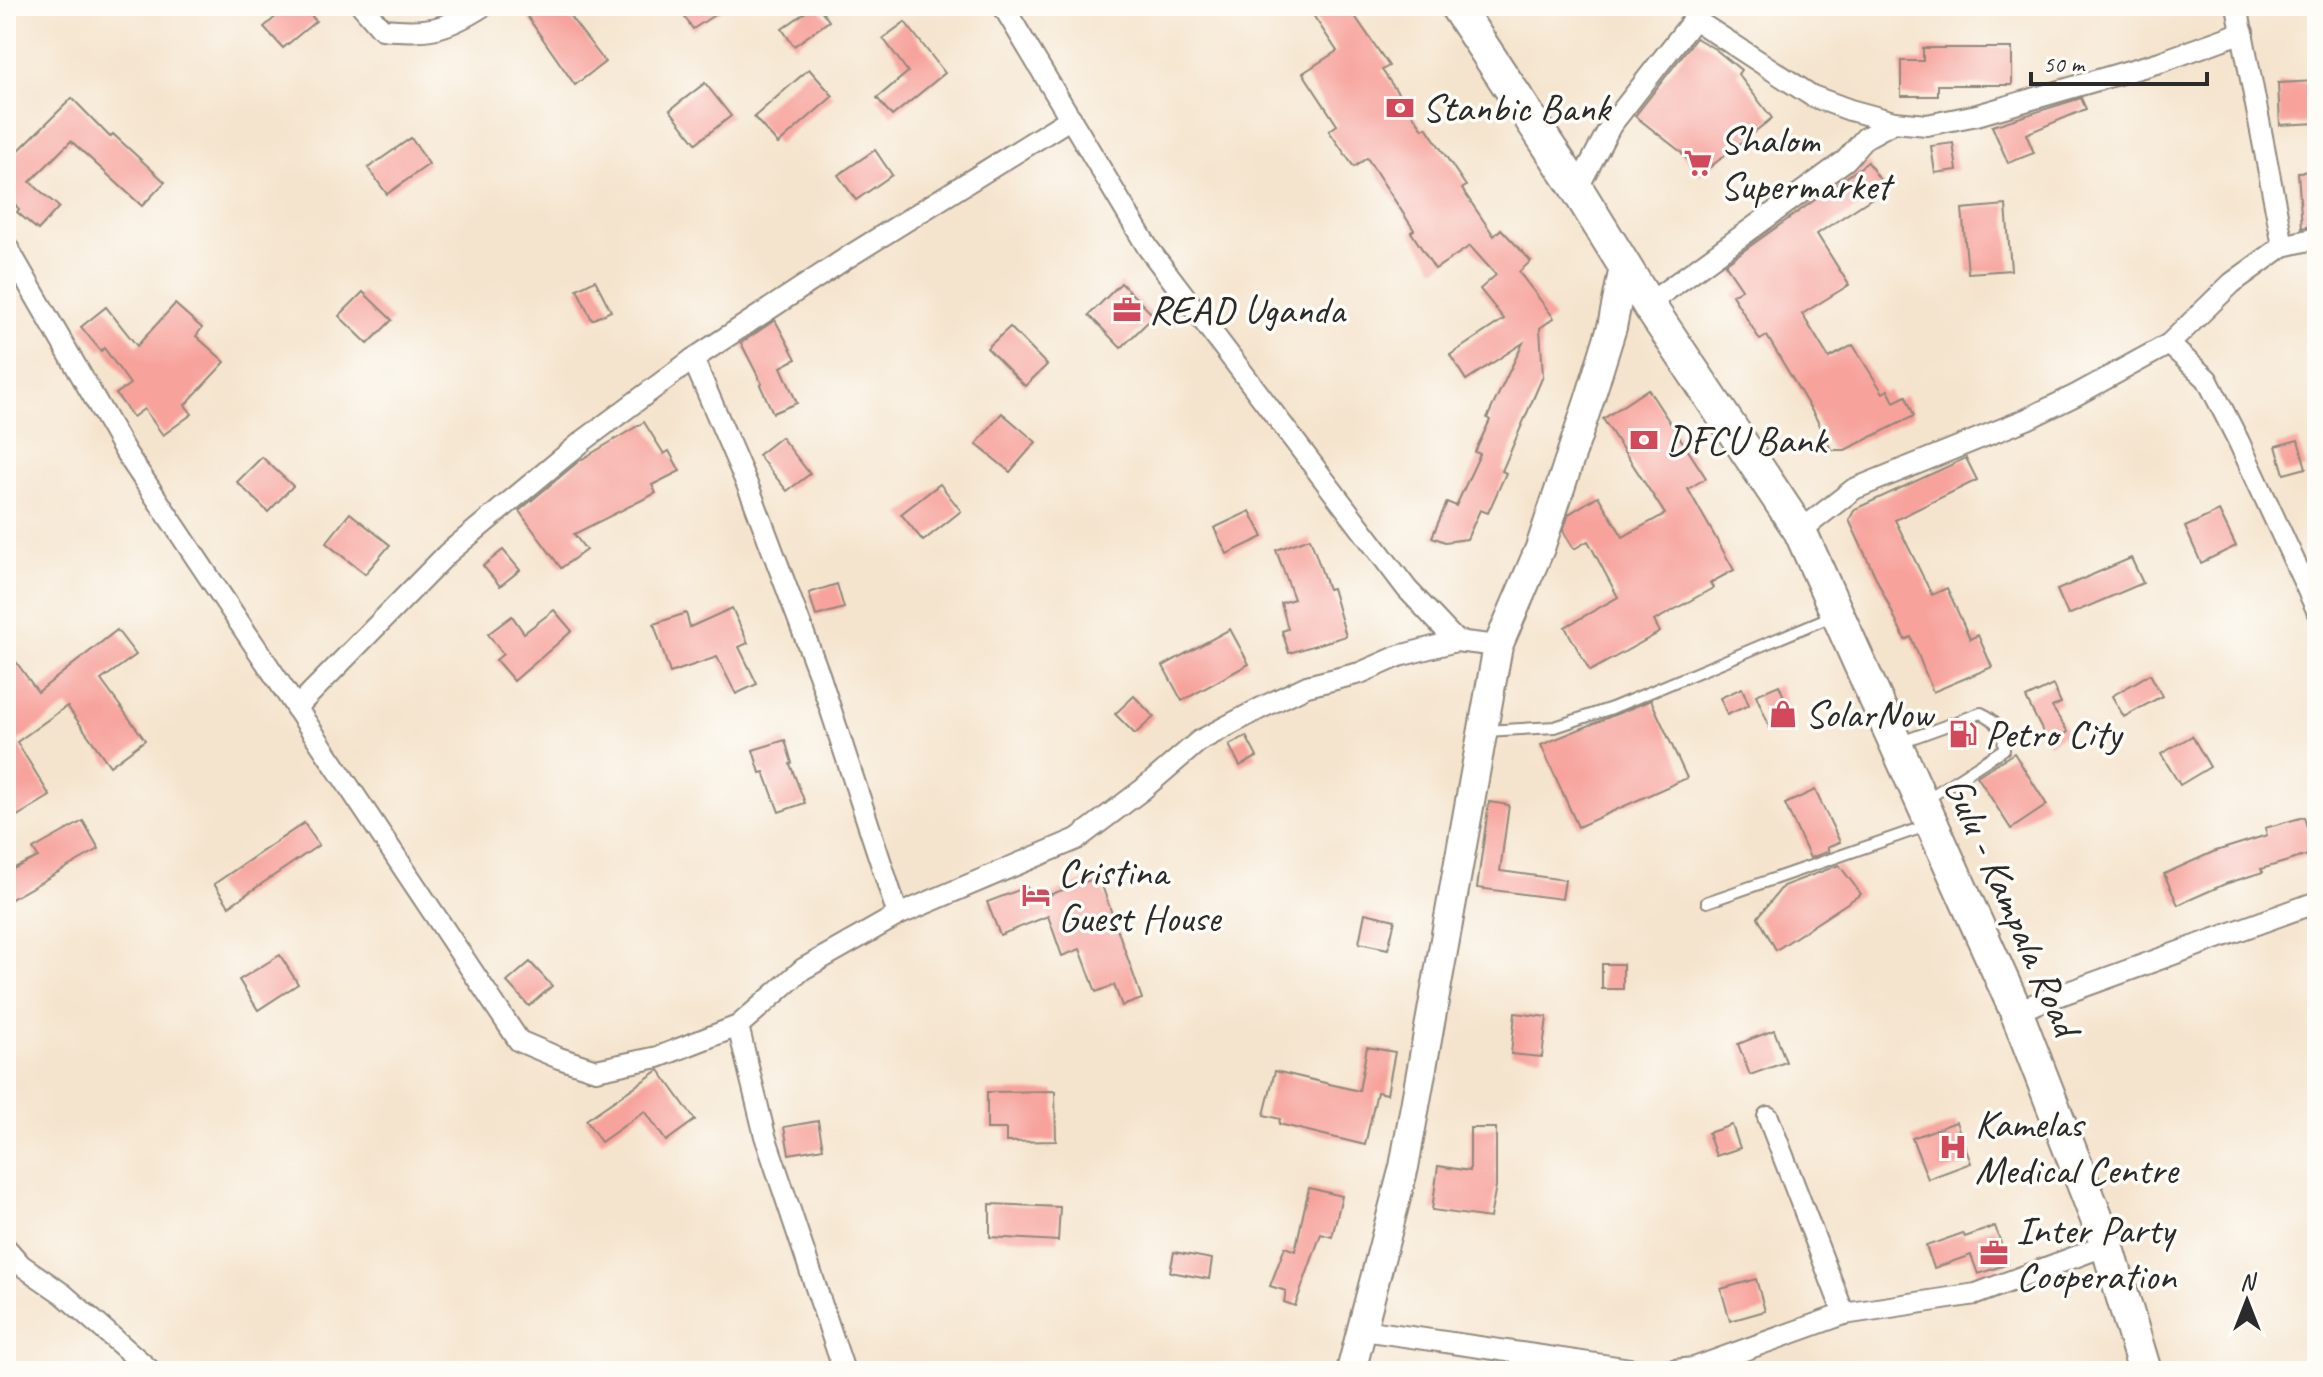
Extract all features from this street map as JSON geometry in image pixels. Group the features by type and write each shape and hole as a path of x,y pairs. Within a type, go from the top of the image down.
{"main road":[{"name":"Gulu - Kampala Road","path":"1456,6 1577,189 1648,304 1800,531 2016,1011 2107,1245 2145,1371"}],"street":[{"path":"362,6 382,29 408,31 436,30 483,6"},
{"path":"1003,6 1148,248 1407,589 1456,641"},
{"path":"2237,6 2283,246"},
{"path":"1577,189 1611,125 1698,13 1812,96 1894,122 1927,125 1977,115 2160,62 2243,32"},
{"path":"296,708 448,553 583,441 693,359 848,257 1071,118"},
{"path":"1648,304 1846,160 1865,138 1894,122"},
{"path":"1800,531 1854,489 2027,419 2169,344 2232,283 2283,246 2317,238"},
{"path":"6,245 126,453 519,1041 596,1070 658,1057 738,1026 803,969 898,915 1077,839 1142,790 1199,741 1307,686 1360,673 1399,656 1456,641 1498,646"},
{"path":"1351,1371 1404,1167 1498,646 1540,548 1589,401 1612,327 1624,267"},
{"path":"2169,344 2207,379 2317,610"},
{"path":"693,359 752,496 819,674 898,915"},
{"path":"2016,1011 2317,902"},
{"path":"738,1026 765,1136 844,1371"},
{"path":"1768,1117 1844,1314"},
{"path":"1665,1371 1694,1368 1844,1314 1976,1294 2107,1245"},
{"path":"6,1248 21,1265 63,1294 151,1371"},
{"path":"1363,1330 1644,1371"}],"lane":[{"path":"1483,731 1555,727 1837,614"},
{"path":"1707,902 1926,813 2004,749 2004,736 1993,719 1981,713 1895,744"}],"building":[{"path":"288,6 303,6 316,21 283,48 264,27"},
{"path":"520,6 562,6 605,62 575,85"},
{"path":"677,6 728,6 693,29"},
{"path":"818,6 829,21 794,46 782,29"},
{"path":"1307,6 1348,6 1389,66 1382,70 1466,186 1462,189 1494,236 1501,229 1531,261 1519,272 1554,318 1540,328 1543,376 1502,471 1506,473 1488,513 1480,510 1467,539 1445,542 1432,537 1447,502 1456,506 1480,454 1475,452 1490,420 1487,418 1523,343 1466,380 1450,355 1504,319 1480,289 1496,275 1470,246 1435,269 1411,232 1414,230 1367,158 1354,167 1329,131 1337,125 1303,73 1337,51"},
{"path":"905,22 945,73 892,116 877,98 908,72 883,38"},
{"path":"1696,38 1741,70 1738,74 1772,118 1700,175 1681,152 1635,116"},
{"path":"1923,48 2012,48 2012,85 1938,85 1938,96 1901,96 1901,61 1923,61"},
{"path":"809,69 833,96 778,144 754,117"},
{"path":"2317,81 2317,123 2280,125 2278,83"},
{"path":"705,83 731,116 696,143 670,110"},
{"path":"72,98 110,137 113,134 165,182 142,206 71,141 30,182 59,207 38,230 17,212 19,209 6,195 6,163"},
{"path":"2081,98 2086,109 2026,134 2034,153 2008,163 1992,126"},
{"path":"411,138 429,164 387,194 368,168"},
{"path":"1953,143 1957,170 1935,173 1931,146"},
{"path":"875,150 892,175 856,200 838,175"},
{"path":"1868,162 1886,189 1817,234 1849,285 1802,314 1829,358 1853,345 1883,393 1888,390 1894,402 1906,396 1914,416 1845,450 1831,450 1816,418 1767,336 1760,340 1732,295 1742,289 1725,264"},
{"path":"2317,171 2317,225 2302,228 2298,172"},
{"path":"2006,205 2011,270 1968,273 1962,209"},
{"path":"595,280 611,311 592,320 577,289"},
{"path":"1121,283 1154,316 1121,348 1089,315"},
{"path":"363,292 392,320 368,344 339,316"},
{"path":"175,304 202,328 196,336 225,362 185,405 192,414 163,435 144,409 133,417 116,394 130,384 104,348 101,351 81,327 106,307 137,346"},
{"path":"775,320 796,359 781,367 797,403 773,413 741,343"},
{"path":"1010,327 1047,365 1025,386 987,348"},
{"path":"1648,389 1706,478 1688,489 1734,570 1710,583 1713,588 1654,621 1660,632 1590,671 1565,627 1618,597 1588,541 1574,549 1563,531 1569,514 1598,496 1623,537 1665,514 1603,419"},
{"path":"1002,413 1036,442 1010,472 976,444"},
{"path":"644,422 664,454 669,451 680,471 652,485 656,493 574,534 586,550 561,568 519,511 579,461"},
{"path":"781,437 810,474 787,491 758,455"},
{"path":"2298,440 2306,468 2284,474 2276,446"},
{"path":"262,457 293,486 268,512 237,482"},
{"path":"1966,458 1977,480 1895,520 1932,595 1947,588 1970,639 1978,635 1992,667 1933,692 1911,637 1905,640 1849,520 1855,509"},
{"path":"940,484 961,511 923,541 901,514"},
{"path":"1250,511 1263,537 1227,554 1214,528"},
{"path":"2219,511 2236,546 2201,563 2185,527"},
{"path":"350,513 390,545 365,574 326,543"},
{"path":"1310,538 1328,589 1332,588 1346,636 1289,653 1282,631 1288,629 1281,603 1294,599 1276,550"},
{"path":"503,550 520,570 500,586 483,566"},
{"path":"2131,558 2143,583 2068,615 2057,590"},
{"path":"837,584 844,608 816,616 809,593"},
{"path":"732,608 748,643 739,647 757,684 736,694 717,657 670,673 654,624 686,613 690,627"},
{"path":"554,610 572,631 514,681 496,660 503,654 488,634 512,616 524,633"},
{"path":"1230,629 1249,664 1182,701 1163,666"},
{"path":"117,630 136,655 101,680 145,740 110,766 67,706 17,742 50,796 14,818 6,805 6,648 38,692"},
{"path":"2150,674 2162,696 2124,717 2112,696"},
{"path":"1779,685 1793,719 1770,728 1756,695"},
{"path":"2053,685 2061,703 2052,707 2068,732 2049,744 2026,698"},
{"path":"1742,688 1749,705 1727,715 1720,698"},
{"path":"1134,696 1154,717 1135,734 1115,714"},
{"path":"1651,700 1687,778 1578,827 1541,745"},
{"path":"1246,736 1257,757 1240,766 1229,745"},
{"path":"2192,736 2210,767 2180,785 2161,754"},
{"path":"785,740 790,764 805,803 779,812 764,772 760,773 753,750"},
{"path":"2014,753 2047,805 2011,829 1977,776"},
{"path":"1815,790 1840,842 1827,848 1829,851 1810,858 1785,804"},
{"path":"1489,802 1509,805 1500,871 1565,880 1562,899 1477,888"},
{"path":"2304,817 2315,853 2261,869 2263,872 2225,884 2178,905 2164,874 2213,852 2267,835 2265,828"},
{"path":"83,821 99,849 6,902 6,872 38,857 33,849"},
{"path":"304,823 319,845 229,906 214,884"},
{"path":"1839,865 1861,894 1776,950 1758,917 1783,886"},
{"path":"1099,877 1142,999 1122,1006 1114,985 1096,992 1080,949 1062,956 1048,916 1000,935 987,902 1027,887 1032,901"},
{"path":"1365,913 1395,920 1388,949 1359,943"},
{"path":"280,955 298,984 258,1010 239,980"},
{"path":"530,962 552,986 529,1006 507,982"},
{"path":"1602,964 1623,964 1623,989 1602,989"},
{"path":"1515,1013 1547,1017 1542,1057 1511,1054"},
{"path":"1774,1030 1786,1062 1750,1075 1738,1044"},
{"path":"1367,1047 1395,1052 1387,1094 1377,1092 1365,1145 1279,1124 1280,1119 1264,1115 1275,1071 1359,1091"},
{"path":"659,1070 695,1120 666,1141 645,1111 601,1142 586,1120"},
{"path":"1055,1091 1056,1141 1006,1142 1006,1129 987,1129 987,1092"},
{"path":"818,1121 823,1148 789,1154 784,1127"},
{"path":"1956,1122 1971,1163 1928,1179 1912,1138"},
{"path":"1732,1125 1740,1148 1716,1156 1708,1133"},
{"path":"1470,1128 1496,1128 1496,1186 1490,1218 1432,1210 1438,1166 1470,1171"},
{"path":"1309,1188 1342,1196 1332,1237 1321,1234 1295,1306 1284,1302 1286,1291 1270,1286 1285,1247 1295,1251"},
{"path":"990,1204 1060,1207 1058,1241 990,1237"},
{"path":"1995,1226 2008,1264 1978,1274 1971,1255 1934,1268 1926,1246"},
{"path":"1174,1252 1212,1259 1209,1279 1170,1272"},
{"path":"1756,1279 1765,1311 1730,1321 1721,1289"}],"place":[{"name":"Stanbic Bank","path":"1400,108"},
{"name":"Shalom Supermarket","path":"1698,163"},
{"name":"READ Uganda","path":"1127,310"},
{"name":"DFCU Bank","path":"1644,440"},
{"name":"SolarNow","path":"1783,714"},
{"name":"Petro City","path":"1963,734"},
{"name":"Cristina Guest House","path":"1036,895"},
{"name":"Kamelas Medical Centre","path":"1953,1147"},
{"name":"Inter Party Cooperation","path":"1994,1253"}]}
